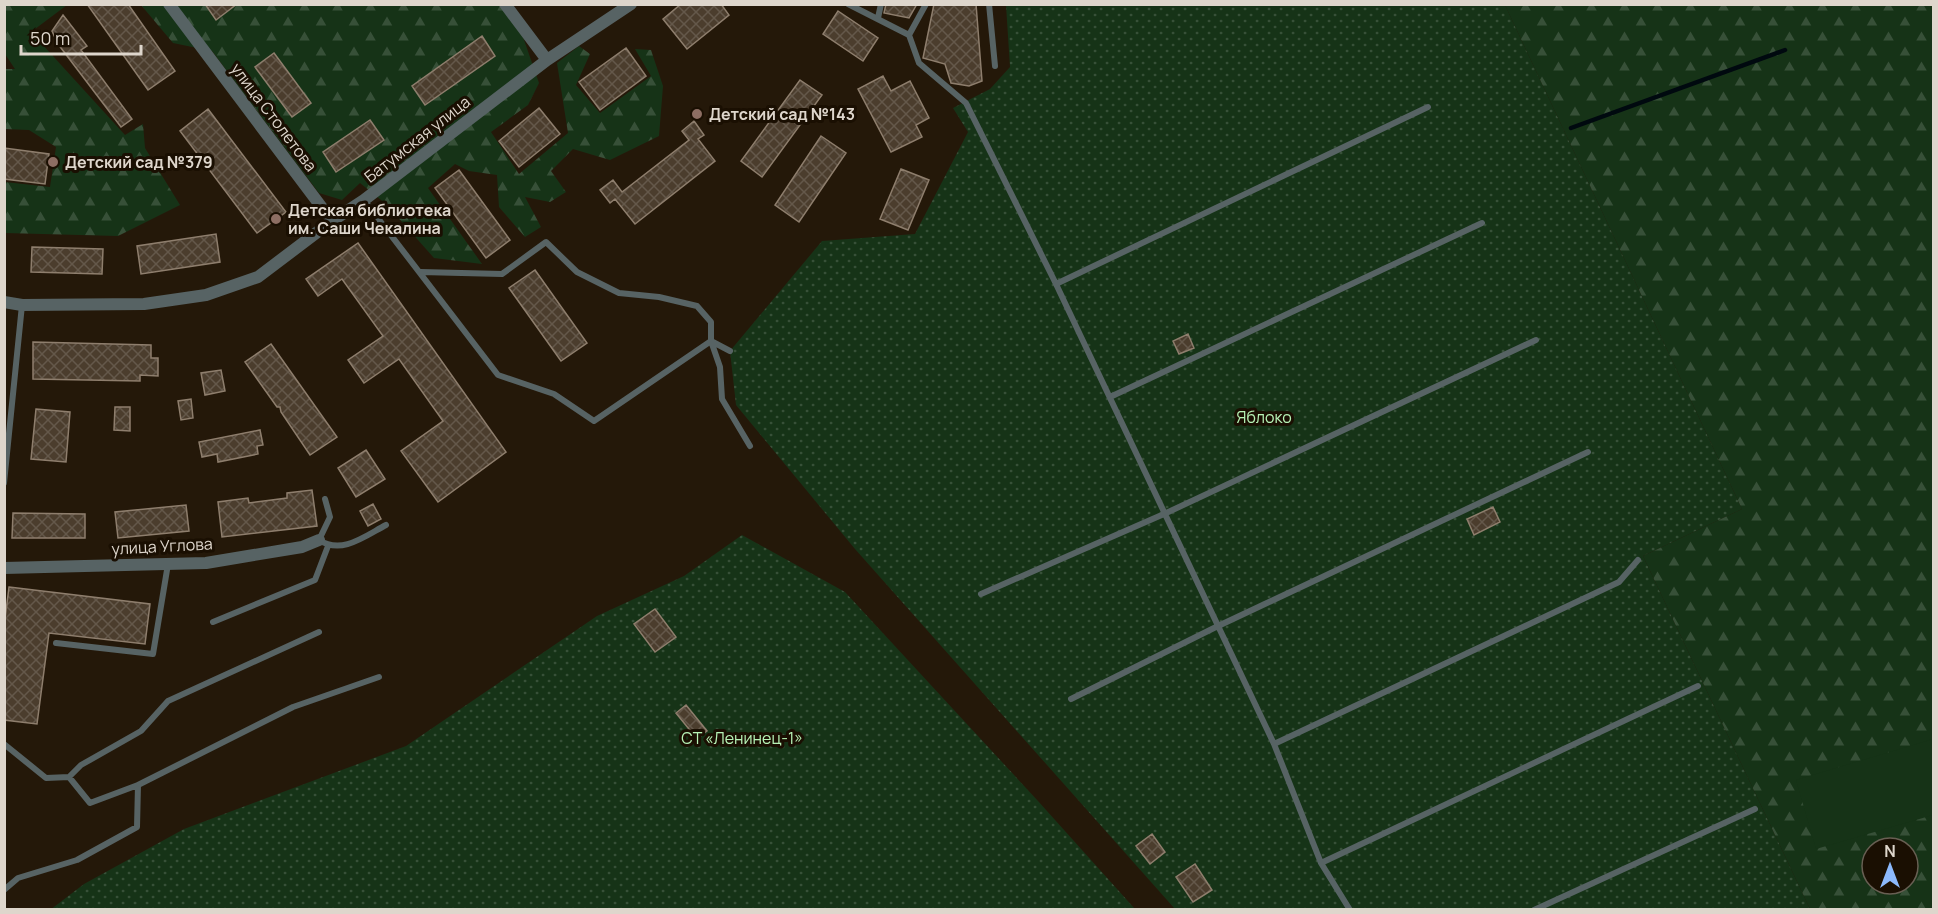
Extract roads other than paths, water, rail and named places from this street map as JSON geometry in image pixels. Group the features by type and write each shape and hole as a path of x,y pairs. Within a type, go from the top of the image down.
{"street":[{"name":"улица Столетова","path":"169,4 332,221"},
{"path":"505,4 547,60"},
{"name":"Батумская улица","path":"4,302 22,305 144,304 206,295 258,277 332,221 364,200 547,60 631,4"},
{"name":"улица Углова","path":"4,568 206,563 324,543"}],"lane":[{"path":"848,4 909,35 919,63 966,103 1056,284 1216,627 1274,744 1321,863 1350,909"},
{"path":"878,18 881,4"},
{"path":"909,35 926,4"},
{"path":"989,4 994,66"},
{"path":"1056,284 1428,107"},
{"path":"364,200 498,375 554,394 594,421 711,341"},
{"path":"1110,397 1482,223"},
{"path":"421,272 502,274 546,242 578,272 619,293 659,297 698,306 711,322 711,341 720,367 722,399 750,446"},
{"path":"4,483 22,305"},
{"path":"981,594 1164,514 1536,340"},
{"path":"711,341 730,351"},
{"path":"1071,699 1216,627 1588,452"},
{"path":"213,622 315,580 330,517 325,499"},
{"path":"324,543 348,545 386,525"},
{"path":"1274,744 1619,582 1638,560"},
{"path":"56,643 153,654 168,564"},
{"path":"4,744 46,778 69,777 81,765 141,731 168,701 319,632"},
{"path":"69,777 90,803 138,785 293,707 379,677"},
{"path":"1321,863 1698,686"},
{"path":"4,890 18,878 77,860 136,826 138,785"},
{"path":"1534,909 1755,809"}],"waterway":[{"path":"1571,128 1785,50"}],"place":[{"name":"Детский сад №143","path":"697,114"},
{"name":"Детский сад №379","path":"53,162"},
{"name":"Детская библиотека им. Саши Чекалина","path":"276,219"}],"park label":[{"name":"Яблоко","path":"1264,417"},
{"name":"СТ «Ленинец-1»","path":"742,738"}]}
